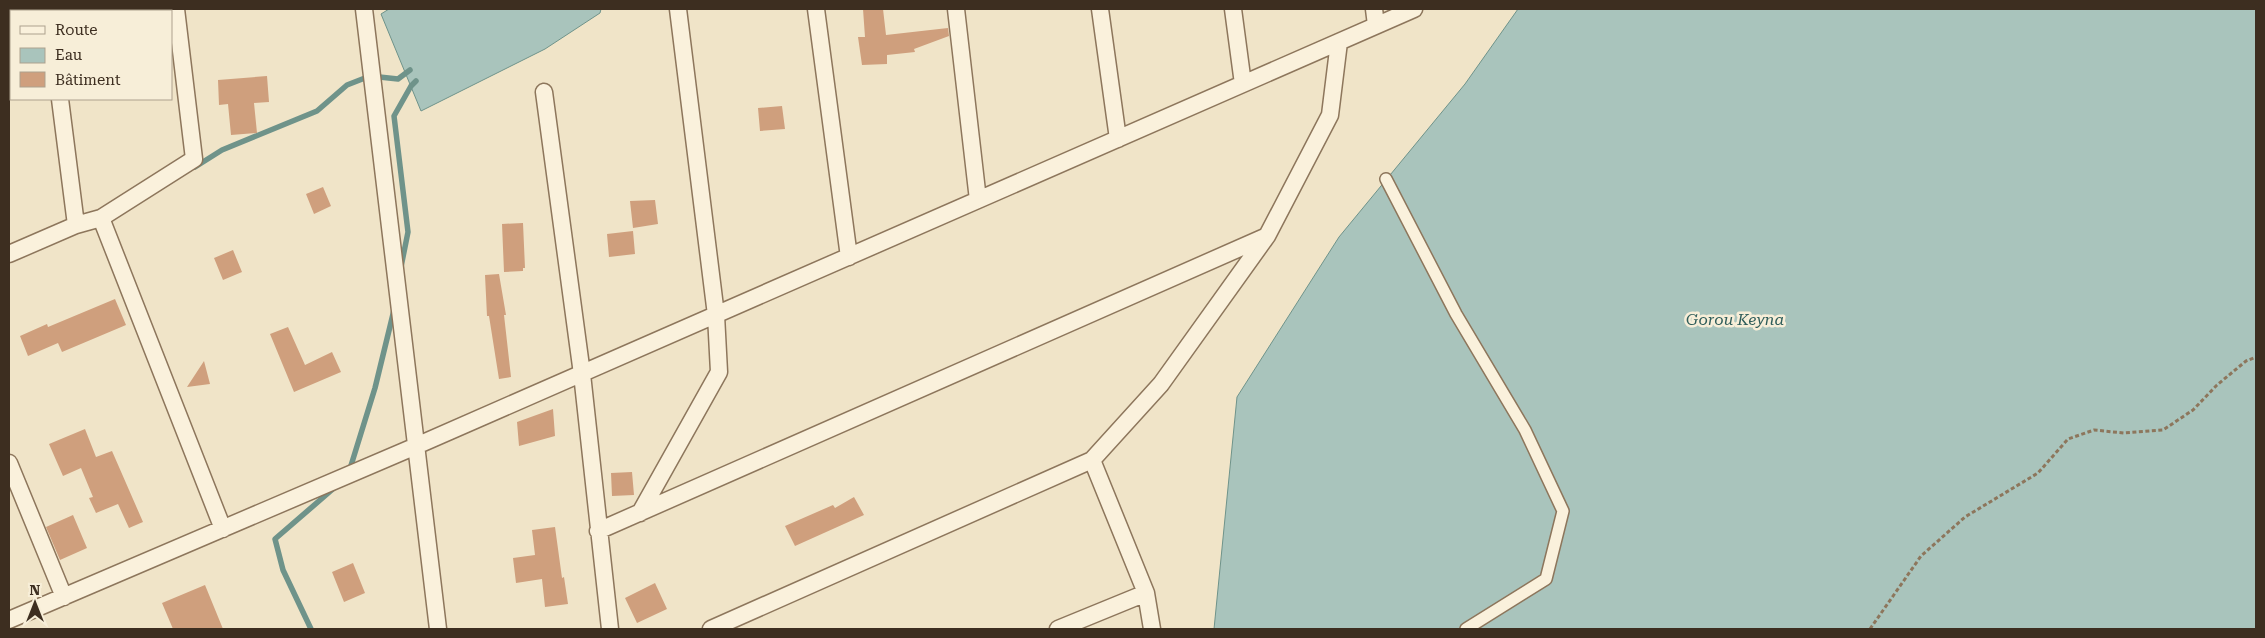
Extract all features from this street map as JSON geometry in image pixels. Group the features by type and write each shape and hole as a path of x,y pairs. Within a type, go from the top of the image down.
{"street":[{"path":"9,254 76,224 100,218 194,159 176,9"},
{"path":"364,9 438,629"},
{"path":"640,513 719,372 716,315 678,9"},
{"path":"816,9 849,256"},
{"path":"956,9 978,200"},
{"path":"1100,9 1118,139"},
{"path":"1233,9 1243,84"},
{"path":"9,620 582,374 1339,42 1375,17 1414,9"},
{"path":"711,629 1092,460 1161,384 1267,236 1330,115 1339,42"},
{"path":"544,92 582,374 610,629"},
{"path":"60,100 76,224"},
{"path":"1386,180 1456,314 1525,430 1563,511 1546,579 1466,629"},
{"path":"100,218 223,529"},
{"path":"598,531 1267,236"},
{"path":"1092,460 1146,593 1152,629"},
{"path":"9,463 64,597"},
{"path":"1058,629 1146,593"}],"path":[{"path":"1870,629 1921,556 1965,517 2038,472 2068,439 2094,430 2124,433 2163,430 2193,410 2217,385 2246,361 2256,357"}],"water":[{"path":"389,9 601,9 600,13 545,49 421,111 381,14"},
{"name":"Gorou Keyna","path":"1518,9 2256,9 2256,629 1214,629 1237,397 1339,237 1465,84"}],"building":[{"path":"863,9 883,9 886,35 948,28 949,36 914,49 915,52 887,55 887,64 862,65 858,37 865,37"},
{"path":"267,76 269,102 254,103 257,133 231,135 228,104 219,105 218,80"},
{"path":"782,106 785,129 760,131 758,108"},
{"path":"323,187 331,206 314,214 306,194"},
{"path":"655,200 658,224 633,228 630,201"},
{"path":"523,223 525,268 523,268 523,271 504,272 502,224"},
{"path":"633,231 635,254 609,257 607,234"},
{"path":"233,250 242,272 223,280 214,258"},
{"path":"499,274 506,315 504,315 511,377 499,379 489,316 487,316 485,275"},
{"path":"115,299 126,325 62,352 58,343 28,356 20,336 47,324 48,327"},
{"path":"288,327 305,365 332,352 341,372 294,392 270,334"},
{"path":"204,361 210,384 187,387"},
{"path":"553,409 555,436 519,446 517,422"},
{"path":"85,429 96,457 112,451 143,522 129,528 118,504 96,513 89,498 93,497 81,468 63,476 49,444"},
{"path":"632,472 634,495 612,496 611,473"},
{"path":"854,497 864,515 795,546 785,526 833,505 835,508"},
{"path":"73,515 87,548 60,560 46,527"},
{"path":"555,527 562,578 564,577 568,604 545,607 542,579 516,583 513,558 535,555 532,530"},
{"path":"353,563 365,593 344,602 332,572"},
{"path":"655,583 667,609 637,623 625,598"},
{"path":"205,585 223,629 173,629 162,603"}],"waterway":[{"path":"195,167 222,150 317,111 347,85 370,76 398,79 410,70"},
{"path":"401,267 408,232 394,116 411,86 416,81"},
{"path":"349,472 375,388 394,310"},
{"path":"311,629 283,570 275,539 334,488"}]}
